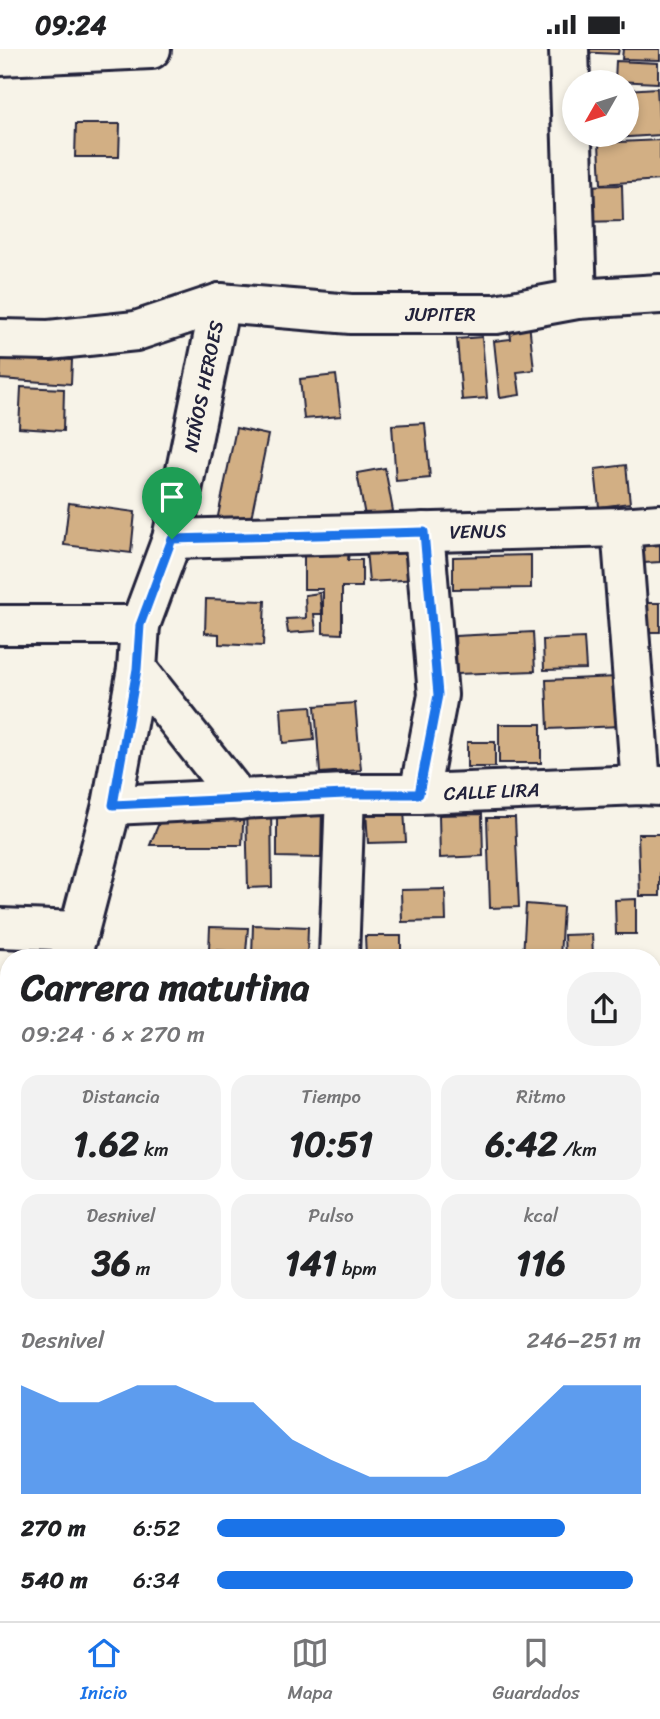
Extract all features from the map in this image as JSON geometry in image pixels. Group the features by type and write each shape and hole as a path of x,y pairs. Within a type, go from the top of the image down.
{"street":[{"path":"0,56 151,49"},
{"path":"569,49 577,299"},
{"name":"JUPITER","path":"220,303 351,314 496,314 577,299 660,295"},
{"path":"0,339 49,340 136,331 220,303"},
{"name":"NIÑOS HEROES","path":"74,944 113,805 137,669 140,625 172,539 220,303"},
{"name":"VENUS","path":"172,539 660,524"},
{"path":"621,527 651,786"},
{"path":"419,794 438,695 424,532"},
{"path":"0,625 140,625"},
{"path":"137,669 240,800"},
{"name":"CALLE LIRA","path":"113,805 345,794 651,786"},
{"path":"339,949 345,794"},
{"path":"0,928 74,944"}],"building":[{"path":"577,49 619,49 618,54 577,52"},
{"path":"623,49 660,49 660,60 622,59"},
{"path":"616,61 658,63 658,83 639,82 639,70 616,70"},
{"path":"657,88 660,135 639,136 639,89"},
{"path":"76,124 120,124 119,157 75,157"},
{"path":"660,140 660,180 601,184 599,147 639,147 639,141"},
{"path":"622,185 623,221 581,222 580,186"},
{"path":"529,322 534,370 517,372 520,395 500,398 494,341 511,339 509,324"},
{"path":"482,337 487,398 462,400 457,339"},
{"path":"1,346 31,357 72,360 71,384 0,379"},
{"path":"336,375 341,416 304,419 300,379"},
{"path":"21,387 64,389 63,431 19,428"},
{"path":"425,423 430,478 396,481 392,425"},
{"path":"236,428 268,435 249,528 217,521"},
{"path":"626,465 630,503 599,507 595,469"},
{"path":"385,468 393,511 365,516 357,473"},
{"path":"69,503 135,512 131,553 64,545"},
{"path":"660,542 660,562 644,563 642,543"},
{"path":"416,547 418,579 369,582 366,550"},
{"path":"304,550 349,550 348,560 362,560 362,587 342,587 342,634 323,633 323,589 304,589"},
{"path":"531,555 531,588 453,589 453,557"},
{"path":"320,593 322,614 314,614 316,631 288,633 286,619 306,618 305,595"},
{"path":"206,599 265,601 263,646 219,644 219,634 205,633"},
{"path":"644,603 660,603 660,632 644,632"},
{"path":"533,632 535,671 457,674 455,636"},
{"path":"584,638 586,669 544,670 543,640"},
{"path":"618,677 621,726 548,729 546,680"},
{"path":"355,703 361,770 320,773 315,706"},
{"path":"311,706 314,740 283,743 281,708"},
{"path":"499,724 541,724 541,763 499,763"},
{"path":"467,742 495,742 495,767 467,767"},
{"path":"277,805 322,806 321,858 277,857"},
{"path":"271,806 272,887 248,888 246,807"},
{"path":"244,807 242,845 150,845 165,808"},
{"path":"404,810 406,842 368,843 366,811"},
{"path":"482,814 483,856 440,858 439,815"},
{"path":"487,818 515,818 519,907 490,908"},
{"path":"638,834 660,834 660,896 640,896"},
{"path":"445,889 446,921 402,922 401,890"},
{"path":"636,899 636,934 616,934 615,900"},
{"path":"526,904 563,907 560,949 523,949"},
{"path":"253,925 308,927 307,949 252,949"},
{"path":"210,927 248,928 246,949 209,949"},
{"path":"592,934 593,949 565,949 564,935"},
{"path":"365,936 401,936 401,949 366,949"}],"route":[{"path":"424,532 438,695 419,794 345,794 113,805 137,669 140,625 172,539 424,532"}]}
